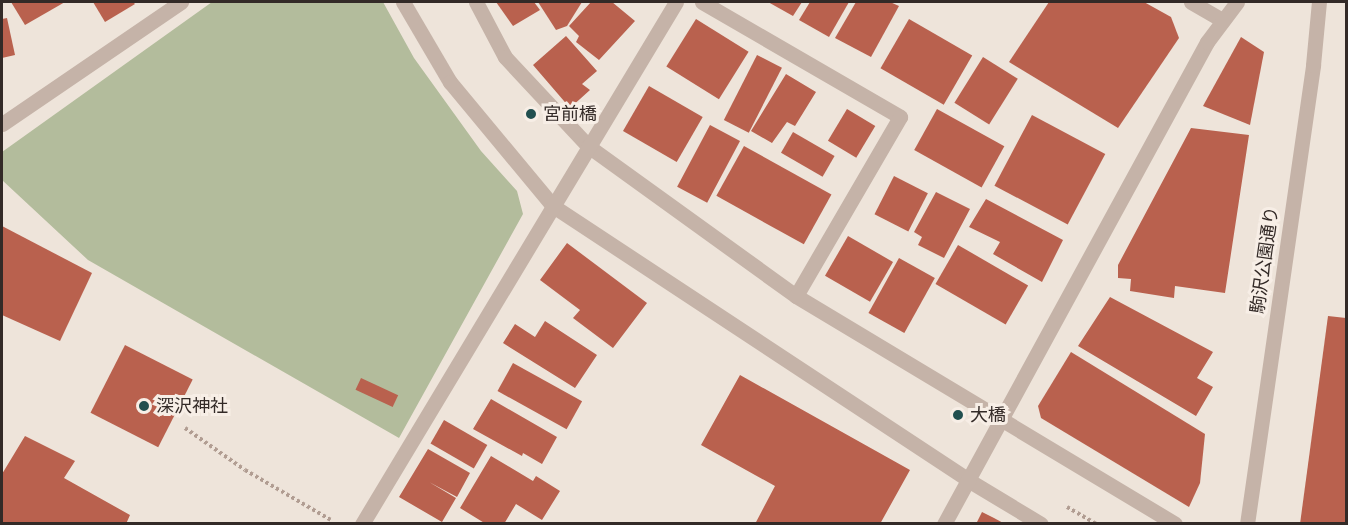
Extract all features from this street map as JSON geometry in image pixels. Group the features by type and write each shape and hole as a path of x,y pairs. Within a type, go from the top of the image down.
{"street":[{"path":"2,124 181,2"},
{"path":"403,2 450,82 553,206 968,480 1041,524"},
{"path":"476,2 505,57 588,146 796,296 1175,524"},
{"path":"362,524 676,2"},
{"path":"702,2 900,117 796,296"},
{"path":"1191,2 1222,20"},
{"path":"944,524 1207,42 1237,2"},
{"name":"駒沢公園通り","path":"1247,524 1311,77 1319,2"}],"path":[{"path":"185,428 245,470 335,523"}],"green space":[{"path":"212,2 383,2 414,58 481,151 517,191 523,214 399,438 88,260 2,180 2,152"}],"building":[{"path":"11,2 65,2 25,25"},
{"path":"93,2 133,2 135,4 105,22"},
{"path":"496,2 534,2 540,10 513,26"},
{"path":"538,2 582,2 567,26 556,30"},
{"path":"591,2 612,2 635,21 599,60 576,42 579,36 569,26"},
{"path":"768,2 802,2 793,16"},
{"path":"810,2 849,2 829,37 799,20"},
{"path":"856,2 890,2 899,6 871,57 835,38"},
{"path":"1049,2 1144,2 1171,17 1179,38 1118,128 1009,62"},
{"path":"7,18 15,55 2,58 2,19"},
{"path":"696,19 749,52 719,99 666,66"},
{"path":"909,19 972,56 944,105 880,68"},
{"path":"566,36 597,71 582,84 590,90 570,108 533,65"},
{"path":"1241,37 1264,52 1250,125 1203,106"},
{"path":"757,55 782,68 749,133 724,120"},
{"path":"983,57 1018,79 989,125 954,103"},
{"path":"786,74 816,92 795,126 787,122 772,143 751,131"},
{"path":"649,86 703,117 677,162 623,131"},
{"path":"847,109 875,126 856,158 828,141"},
{"path":"937,109 1004,146 982,187 914,150"},
{"path":"1032,115 1105,154 1068,225 994,186"},
{"path":"710,125 740,141 707,203 677,187"},
{"path":"1191,128 1249,135 1225,293 1175,286 1174,298 1130,291 1131,279 1118,278 1118,265"},
{"path":"793,132 835,156 823,177 781,153"},
{"path":"744,146 831,194 804,244 716,196"},
{"path":"894,176 928,193 908,232 874,214"},
{"path":"936,192 970,209 944,258 918,245 922,237 914,232"},
{"path":"986,199 1063,240 1042,282 993,254 1000,242 969,227"},
{"path":"2,226 92,273 60,341 2,315"},
{"path":"848,236 893,262 870,302 825,276"},
{"path":"567,243 647,303 613,348 573,318 580,310 540,280"},
{"path":"958,245 1028,285 1006,324 936,284"},
{"path":"899,258 935,278 904,333 868,313"},
{"path":"1110,297 1213,352 1197,378 1213,387 1196,416 1078,346"},
{"path":"1328,316 1346,318 1346,524 1300,524"},
{"path":"545,321 597,355 575,388 503,343 515,324 535,337"},
{"path":"125,345 193,380 158,447 90,413"},
{"path":"1071,352 1205,434 1200,483 1189,507 1041,418 1038,406"},
{"path":"513,363 582,401 567,429 497,391"},
{"path":"740,375 910,470 880,524 755,524 775,486 701,445"},
{"path":"361,378 398,395 393,407 356,390"},
{"path":"491,399 557,437 542,464 523,453 522,456 473,429"},
{"path":"444,420 487,445 474,468 430,443"},
{"path":"25,436 75,461 64,478 130,515 126,524 2,524 2,474"},
{"path":"428,449 470,473 457,497 429,482 456,498 442,522 399,497"},
{"path":"491,456 533,481 536,476 560,491 542,520 516,504 504,524 486,524 460,508"},
{"path":"982,512 994,518 1005,524 976,524"}],"place":[{"name":"宮前橋","path":"531,114"},
{"name":"深沢神社","path":"144,406"},
{"name":"大橋","path":"958,415"}]}
